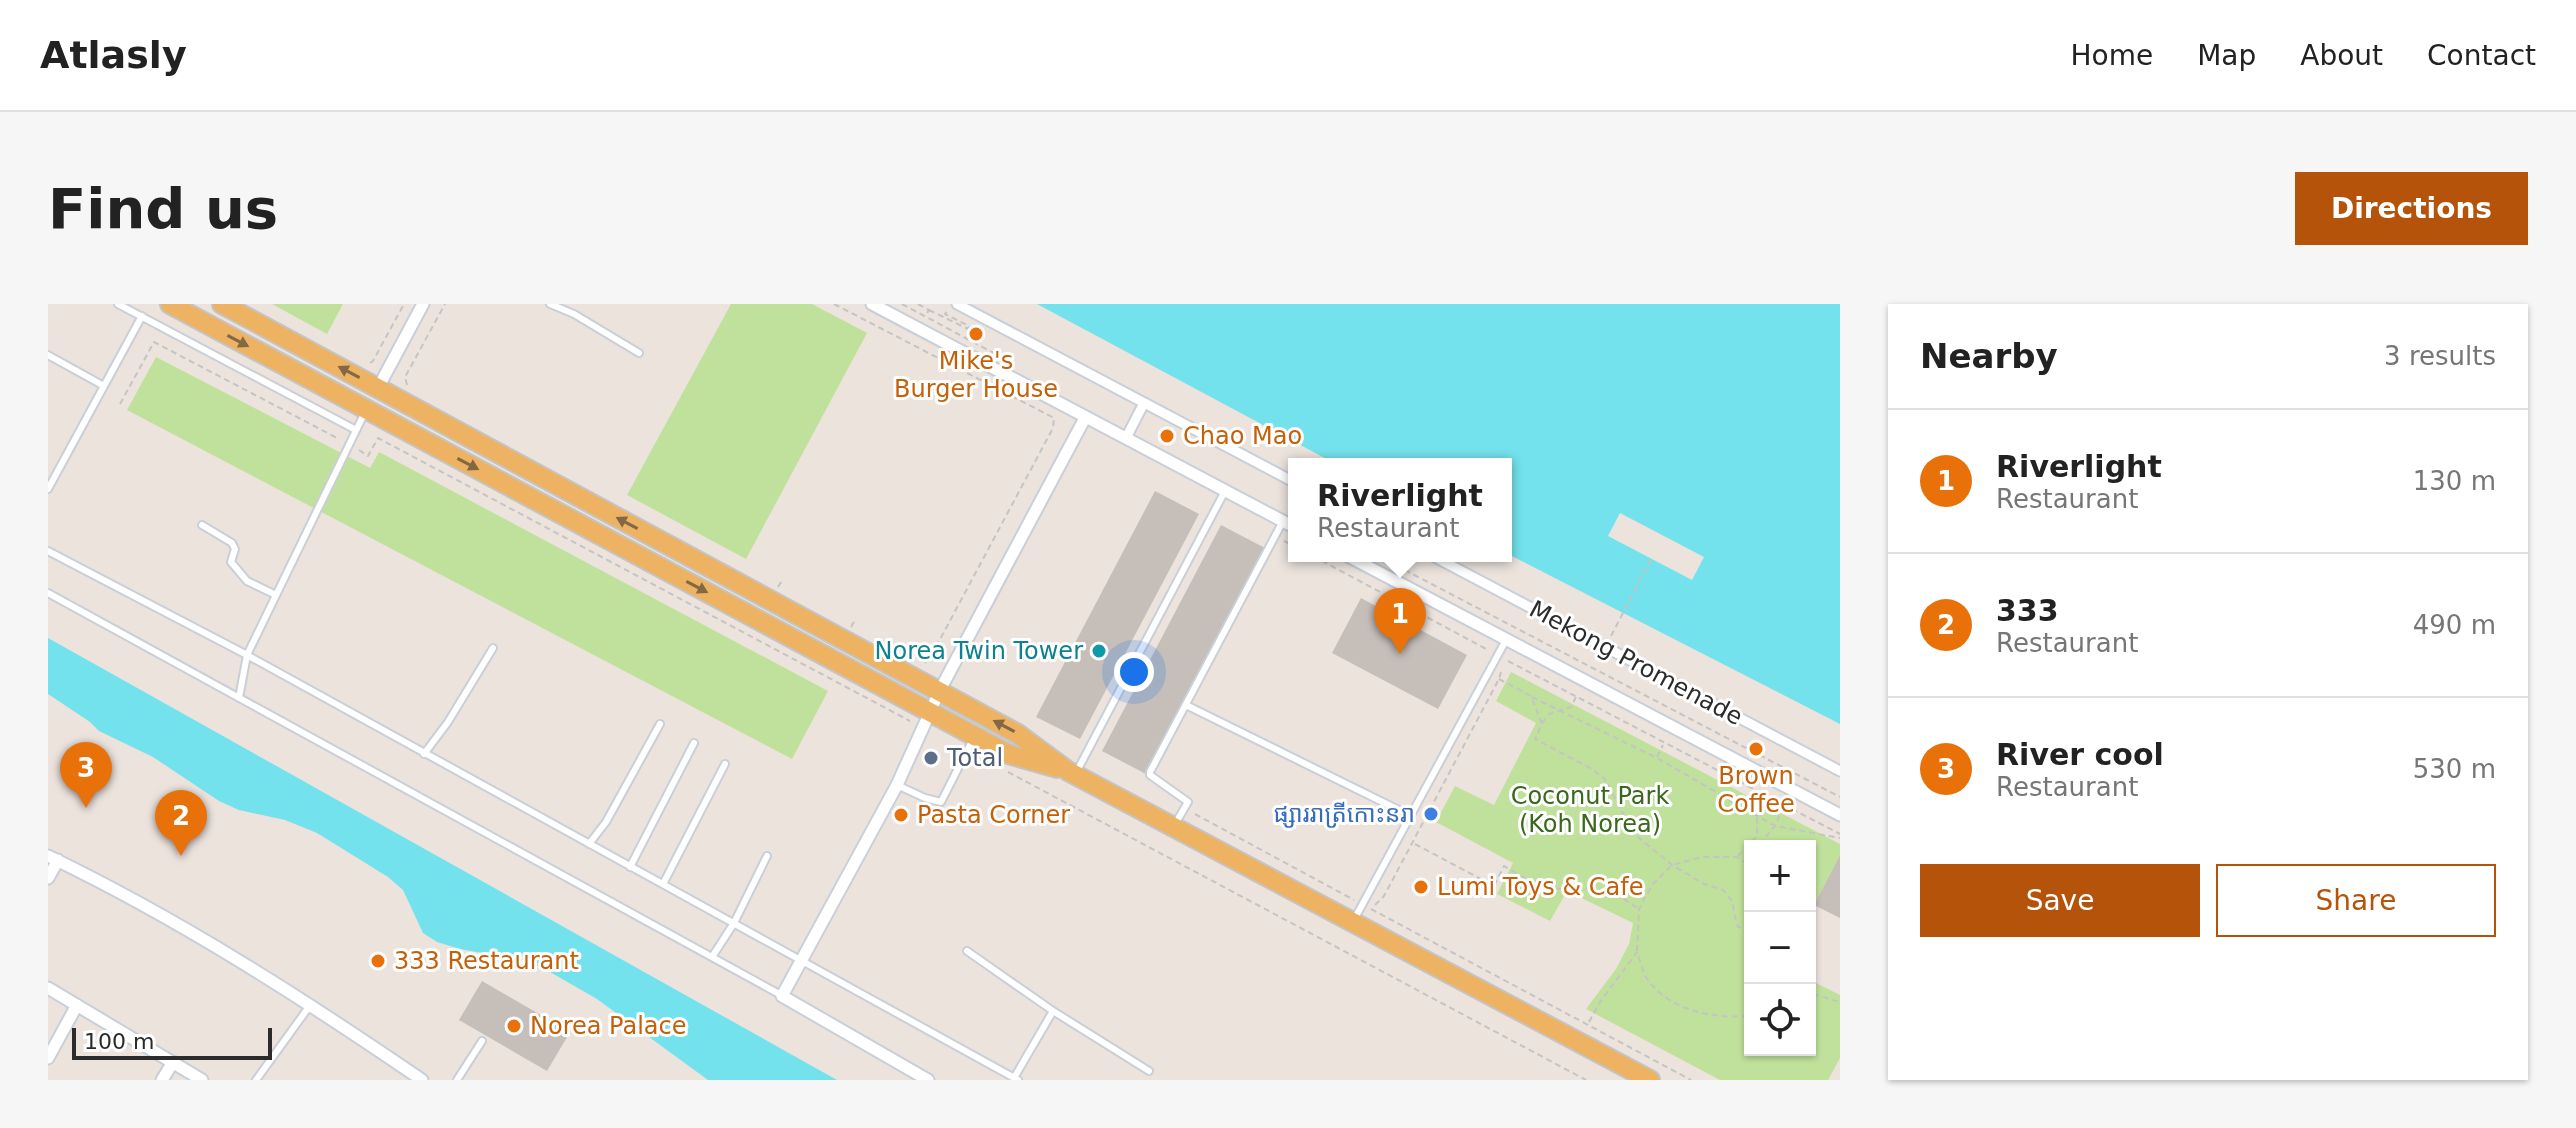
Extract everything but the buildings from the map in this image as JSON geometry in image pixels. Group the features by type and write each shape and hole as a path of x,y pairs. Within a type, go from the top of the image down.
{"main road":[{"path":"170,304 926,719 975,736 1008,754 1071,772"},
{"path":"222,304 940,690 1018,734 1071,772 1650,1080"}],"street":[{"path":"378,388 423,304"},
{"path":"872,304 1288,524"},
{"path":"957,304 1288,479"},
{"path":"1126,438 1144,403"},
{"path":"928,1080 782,996 897,785 940,690 1085,418"},
{"path":"1359,562 1840,815"},
{"name":"Mekong Promenade","path":"1444,562 1840,771"},
{"path":"48,878 53,858 242,962 311,1004 422,1080"},
{"path":"48,988 202,1080"},
{"path":"48,1058 77,1005"},
{"path":"162,1080 173,1062"}],"lane":[{"path":"118,304 356,430"},
{"path":"550,304 574,314 639,353"},
{"path":"574,314 580,304"},
{"path":"48,489 142,316"},
{"path":"48,355 104,386"},
{"path":"239,698 247,655 367,410"},
{"path":"1071,772 1225,491"},
{"path":"1173,826 1188,802 1150,772 1288,524"},
{"path":"202,525 232,543 235,549 231,562 247,581 276,595"},
{"path":"48,551 247,655 1016,1079 1053,1011"},
{"path":"48,593 782,996"},
{"path":"1353,922 1409,815 1500,657 1506,640"},
{"path":"424,754 448,722 493,648"},
{"path":"1186,705 1409,815"},
{"path":"589,844 606,822 660,724"},
{"path":"897,785 941,802 975,736"},
{"path":"630,867 694,743"},
{"path":"663,884 725,764"},
{"path":"712,957 734,923 767,856"},
{"path":"967,951 1053,1011 1149,1071"},
{"path":"256,1080 311,1004"},
{"path":"457,1080 482,1041"}],"path":[{"path":"368,364 373,361 404,304"},
{"path":"407,386 405,377 445,304"},
{"path":"834,304 1054,418 1053,428 929,660 918,666"},
{"path":"918,304 968,329 969,326 945,314 951,304"},
{"path":"925,316 929,310"},
{"path":"120,404 154,342 368,456 378,438 926,719"},
{"path":"1605,647 1651,559"},
{"path":"1324,562 1840,836"},
{"path":"1390,562 1840,797"},
{"path":"777,588 783,579"},
{"path":"850,628 856,618"},
{"path":"1371,909 1384,896 1499,679 1500,657"},
{"path":"1499,679 1657,758 1775,826 1840,836"},
{"path":"1531,696 1542,724"},
{"path":"1576,697 1571,707 1549,714 1535,739 1605,779 1633,833 1672,865 1704,884 1723,890 1732,901 1737,926 1744,930"},
{"path":"1657,758 1664,743"},
{"path":"1010,773 1586,1080"},
{"path":"1737,857 1757,836 1757,816 1766,797"},
{"path":"1763,840 1775,826 1784,805"},
{"path":"1184,808 1691,1080"},
{"path":"1413,843 1494,886 1504,866 1546,890 1578,887 1616,894 1639,909"},
{"path":"1744,862 1737,857 1702,857 1672,865 1652,885 1639,909 1637,952 1647,977 1674,1004 1709,1015 1744,1016"},
{"path":"1588,1024 1600,1002 1637,952"},
{"path":"1816,995 1840,1002"}],"green space":[{"path":"272,304 343,304 327,334"},
{"path":"731,304 812,304 867,333 746,559 627,495"},
{"path":"156,357 370,468 379,452 828,691 792,759 127,410"},
{"name":"Coconut Park (Koh Norea)","path":"1511,672 1840,844 1840,855 1816,901 1816,840 1744,840 1744,1056 1816,1056 1816,983 1840,995 1840,1058 1828,1080 1720,1080 1586,1009 1616,969 1629,944 1633,923 1567,891 1550,921 1497,894 1513,863 1436,822 1455,786 1494,805 1536,723 1496,701"}],"water":[{"path":"1037,304 1840,304 1840,724 1512,556 1512,458 1325,458"},
{"path":"48,638 837,1080 708,1080 597,999 543,968 521,960 437,942 423,933 403,890 388,877 317,833 285,820 239,810 219,801 153,757 99,731 48,694"}],"pier":[{"path":"1620,513 1704,557 1692,580 1608,536"}],"place":[{"name":"Mike's Burger House","path":"976,334"},
{"name":"Chao Mao","path":"1167,436"},
{"name":"Norea Twin Tower","path":"1099,651"},
{"name":"Riverlight","path":"1400,654"},
{"name":"Brown Coffee","path":"1756,749"},
{"name":"Total","path":"931,758"},
{"name":"River cool","path":"86,808"},
{"name":"ផ្សាររាត្រីកោះនរា","path":"1431,814"},
{"name":"Pasta Corner","path":"901,815"},
{"name":"333","path":"181,856"},
{"name":"Lumi Toys & Cafe","path":"1421,887"},
{"name":"333 Restaurant","path":"378,961"},
{"name":"Norea Palace","path":"514,1026"}]}
